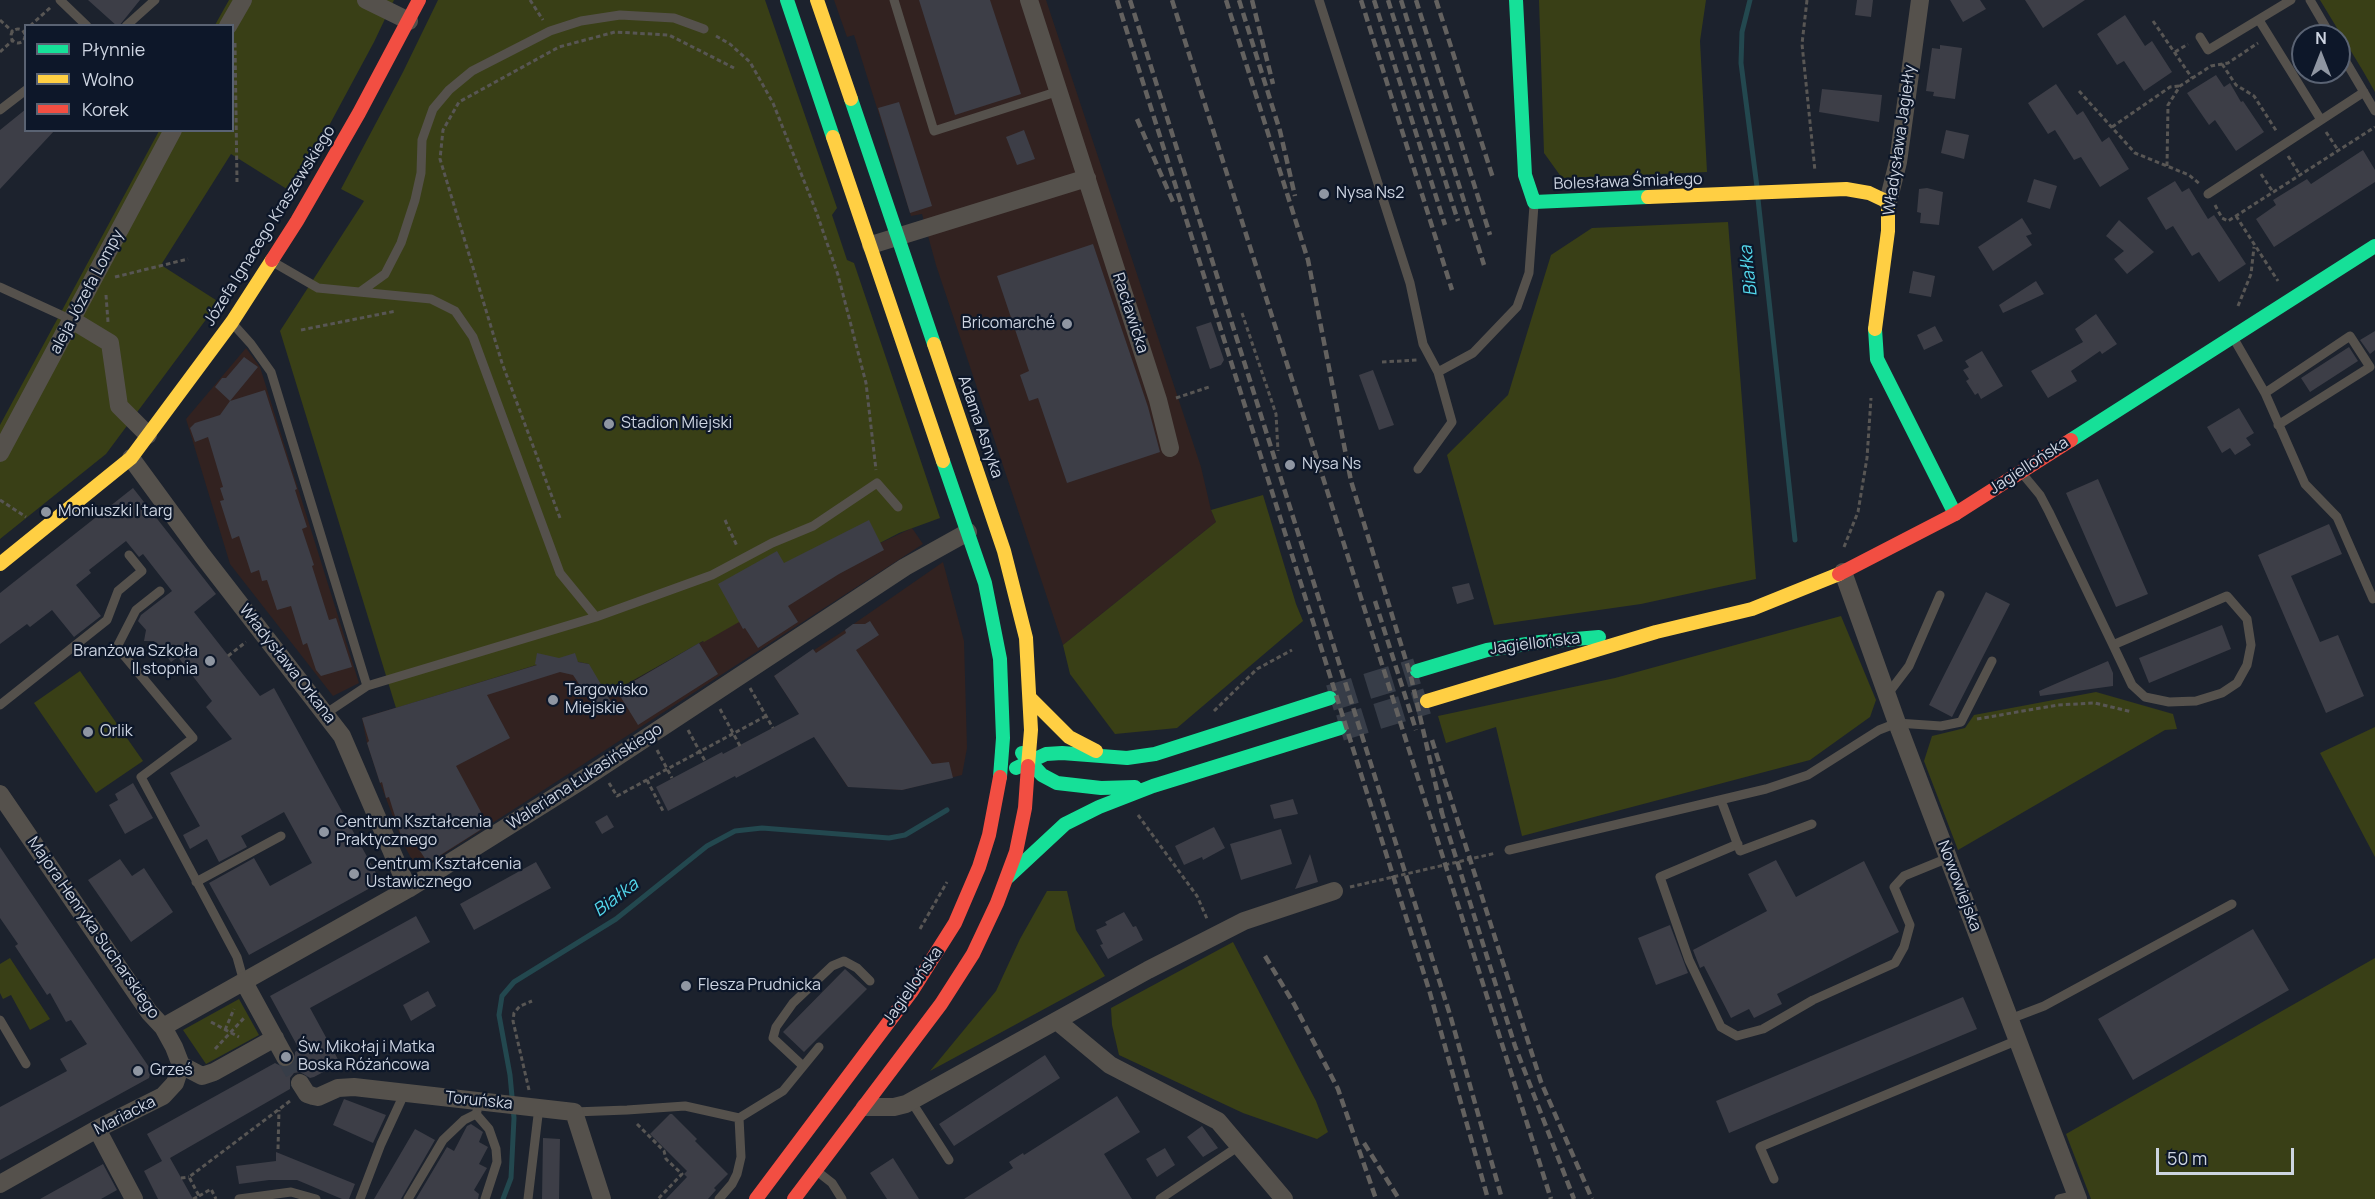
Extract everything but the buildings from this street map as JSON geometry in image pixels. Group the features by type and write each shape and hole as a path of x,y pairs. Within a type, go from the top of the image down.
{"street":[{"path":"233,24 243,0"},
{"path":"366,0 409,21"},
{"name":"Józefa Ignacego Kraszewskiego","path":"0,564 131,458 232,322 359,113 418,0"},
{"path":"787,0 985,583 996,630 1001,679 1003,738 1000,778"},
{"name":"Adama Asnyka","path":"817,0 1014,584 1026,638 1030,698 1030,760 1025,808 1007,878"},
{"name":"Racławicka","path":"1029,0 1160,404 1170,448"},
{"name":"Bolesława Śmiałego","path":"1516,0 1525,175 1534,202 1846,189 1869,193 1888,202"},
{"name":"Władysława Jagiełły","path":"1920,0 1898,162 1888,202 1888,231 1875,338 1877,359 1955,514"},
{"name":"aleja Józefa Lompy","path":"0,453 72,320 101,277 172,132"},
{"path":"871,245 1087,178"},
{"name":"Jagiellońska","path":"1427,701 1656,632 1752,609 1843,572 1955,514 2375,246"},
{"path":"72,320 110,343 119,406 148,435"},
{"name":"Władysława Orkana","path":"131,458 202,555 342,736 408,889"},
{"name":"Waleriana Łukasińskiego","path":"163,1027 408,889 600,769 905,567 968,532"},
{"name":"Nowowiejska","path":"1843,572 1897,723 2018,1040 2071,1198"},
{"name":"Jagiellońska","path":"1417,671 1487,650 1540,642 1656,632"},
{"name":"Jagiellońska","path":"1030,698 1069,737 1107,757"},
{"name":"Jagiellońska","path":"794,1199 865,1107 958,979 982,936 1007,878 1065,824 1099,807 1153,786 1200,757 1330,698"},
{"name":"Jagiellońska","path":"756,1199 912,991 955,923 980,867 1000,778 1030,760 1046,754 1127,758 1155,754 1200,757 1340,728"},
{"name":"Jagiellońska","path":"1003,738 1030,760 1042,775 1057,783 1101,788 1153,786"},
{"name":"Majora Henryka Sucharskiego","path":"0,794 149,1012 163,1027 187,1069"},
{"path":"865,1107 894,1107 912,1101 1148,970 1244,921 1334,891"},
{"path":"244,982 285,1057"},
{"path":"1057,1021 1110,1065 1218,1120 1284,1199"},
{"path":"187,1069 202,1076 214,1072 275,1038"},
{"name":"Mariacka","path":"0,1184 97,1129 163,1096 187,1069"},
{"name":"Toruńska","path":"302,1087 313,1096 318,1097 338,1088 354,1087 405,1092 477,1108 496,1103 574,1112"},
{"path":"574,1112 602,1199"},
{"path":"97,1129 134,1199"}],"lane":[{"path":"59,0 85,24"},
{"path":"128,24 155,0"},
{"path":"894,0 934,131 1059,92"},
{"path":"1319,0 1410,283 1423,344 1438,372 1452,422 1418,469"},
{"path":"2200,37 2208,50 2291,0"},
{"path":"2310,0 2324,24"},
{"path":"360,292 385,274 401,243 421,173 422,140 434,109 449,90 472,71 550,31 581,21 620,15 674,18 704,29"},
{"path":"2259,20 2321,120"},
{"path":"2351,70 2375,111"},
{"path":"0,110 24,92"},
{"path":"2208,194 2364,92"},
{"path":"1438,372 1473,353 1517,307 1529,273 1534,202"},
{"path":"271,261 318,288 431,299 455,311 473,337 560,573 596,617"},
{"path":"0,287 72,320"},
{"path":"232,322 271,372 367,686"},
{"path":"2265,393 2350,336 2370,367 2278,425"},
{"path":"2233,337 2265,393 2305,484 2337,517 2373,599"},
{"path":"2020,471 2040,495 2132,685 2145,697 2169,702 2196,701 2222,693 2237,683 2247,665 2250,645 2247,619 2227,596 2113,645"},
{"path":"326,714 367,686 596,617 712,575 772,543 813,526 877,483 898,507"},
{"path":"0,705 106,620 118,591 142,571 129,555"},
{"path":"160,591 136,610 117,647 193,738 141,777 237,957 244,982"},
{"path":"1887,695 1909,666 1940,595"},
{"path":"1509,850 1766,789 1808,775 1879,730 1897,723 1941,726 1961,722 1992,661"},
{"path":"1720,800 1740,851 1812,824"},
{"path":"196,882 280,836"},
{"path":"1738,844 1660,877 1689,960 1721,1027 1737,1035 1763,1029 1813,1000 1895,963 1904,947 1910,925 1894,887 1904,876 1948,858"},
{"path":"2010,1019 2044,1006 2232,904"},
{"path":"803,1066 773,1038 776,1027 793,1003 832,966 844,961 857,968 870,981"},
{"path":"0,1020 26,1064"},
{"path":"1774,1179 1760,1147 2018,1040"},
{"path":"574,1112 684,1106 739,1118 783,1091 819,1047"},
{"path":"360,1199 405,1092"},
{"path":"912,1101 949,1160"},
{"path":"528,1199 535,1107"},
{"path":"408,1199 443,1140 477,1108 489,1129 496,1149 497,1162 485,1199"},
{"path":"719,1199 737,1174 741,1156 739,1118"},
{"path":"1160,1199 1239,1146"},
{"path":"816,1170 832,1183 842,1199"},
{"path":"239,1199 291,1192 316,1199"}],"path":[{"path":"32,24 59,0"},
{"path":"1807,0 1802,44 1814,150 1815,190"},
{"path":"0,20 13,32 13,40 0,52"},
{"path":"2153,21 2192,78"},
{"path":"13,32 18,29 24,30"},
{"path":"704,29 730,44 750,62 773,103 816,211 838,275 866,383 877,483"},
{"path":"560,518 502,363 440,159 443,130 459,102 559,47 615,32 669,35 734,68"},
{"path":"2167,166 2168,105 2180,86 2211,66 2228,63 2269,36"},
{"path":"13,40 24,43"},
{"path":"2222,64 2236,85 2254,96 2300,175"},
{"path":"2112,127 2170,87 2180,86"},
{"path":"2079,91 2135,153 2189,175 2208,194 2223,218 2228,221 2375,127"},
{"path":"234,106 237,182"},
{"path":"2321,120 2338,150"},
{"path":"2254,164 2273,192"},
{"path":"2236,216 2281,286 2292,299"},
{"path":"2233,337 2235,314 2251,274 2254,245"},
{"path":"110,343 101,277 188,258"},
{"path":"301,330 404,309"},
{"path":"1242,313 1276,414 1278,451"},
{"path":"1382,362 1427,360 1438,372"},
{"path":"1843,572 1842,553 1858,512 1865,468 1871,390 1888,382"},
{"path":"1160,404 1209,387"},
{"path":"0,500 34,522 41,532"},
{"path":"725,520 743,558"},
{"path":"228,656 243,645"},
{"path":"1210,715 1257,669 1292,650"},
{"path":"742,674 773,728"},
{"path":"711,694 740,746"},
{"path":"1961,722 2058,705 2095,703 2132,712"},
{"path":"680,715 705,761"},
{"path":"600,769 616,796 766,716"},
{"path":"649,736 672,778"},
{"path":"647,780 664,813"},
{"path":"1138,815 1197,896 1215,936"},
{"path":"1334,891 1509,850"},
{"path":"920,929 949,879"},
{"path":"532,1001 520,1006 514,1013 513,1021 526,1084 535,1107"},
{"path":"187,1069 230,1032 256,1005"},
{"path":"190,1011 258,1047"},
{"path":"181,1178 189,1177 279,1110 302,1087"},
{"path":"278,1149 279,1110"},
{"path":"627,1110 664,1151 666,1159 682,1174 658,1199"},
{"path":"189,1177 199,1196"},
{"path":"193,1199 211,1189 216,1199"}],"shaded area":[{"path":"834,0 1046,0 1201,467 1216,522 1063,645 936,265 922,214 911,216 854,35 847,37"},
{"path":"246,348 260,367 359,683 333,696 230,564 186,419"},
{"name":"Targowisko Miejskie","path":"912,528 923,544 522,804 417,869 404,845 380,783 367,743 362,718 559,658 589,664 619,689 853,556"},
{"path":"943,562 964,641 967,748 962,775 902,790 847,786 774,676"}],"green space":[{"path":"229,0 394,0 317,148 290,191 231,154 161,265 219,302 106,454 0,539 0,425 158,132 234,132 234,24 216,24"},
{"name":"Stadion Miejski","path":"438,0 765,0 837,208 832,215 847,260 854,263 940,518 899,533 853,557 607,695 588,666 589,664 559,658 396,708 280,331 364,201 341,189"},
{"path":"1539,0 1706,0 1700,41 1707,172 1562,178 1544,153"},
{"path":"2320,0 2375,0 2375,92 2351,51 2351,24 2335,24"},
{"path":"1728,222 1756,579 1641,604 1494,625 1447,455 1508,395 1551,255 1592,228"},
{"path":"1263,495 1303,621 1177,728 1115,734 1070,674 1063,645 1216,522 1211,510"},
{"path":"1841,616 1876,700 1870,717 1810,760 1522,836 1496,727 1446,743 1438,716 1615,678"},
{"name":"Orlik","path":"80,671 143,761 96,793 34,703"},
{"path":"2096,692 2173,714 2177,729 2165,730 1958,850 1924,761 1932,736 1965,728 1974,715"},
{"path":"2375,727 2375,857 2320,753"},
{"path":"1047,891 1067,891 1076,930 1105,976 930,1071 996,991 1020,939"},
{"path":"1233,942 1316,1101 1328,1132 1317,1139 1243,1113 1119,1055 1112,1025 1111,1008"},
{"path":"10,958 50,1019 30,1030 11,995 3,999 0,993 0,964"},
{"path":"2375,958 2375,1199 2091,1199 2066,1134"},
{"path":"239,999 259,1035 206,1064 183,1030"}],"waterway":[{"name":"Białka","path":"1750,0 1742,32 1741,63 1757,187"},
{"name":"Białka","path":"1758,199 1795,540"},
{"name":"Białka","path":"503,1199 511,1178 514,1118 510,1075 499,1015 502,996 514,982 616,919 707,846 735,831 762,828 889,838 905,835 947,810"}],"tunnel":[{"path":"1330,698 1417,671"},
{"path":"1340,728 1427,701"},
{"path":"285,1057 300,1083"}],"railway":[{"path":"1117,0 1430,993 1488,1199"},
{"path":"1130,0 1451,1018 1502,1199"},
{"path":"1172,0 1551,1199"},
{"path":"1226,0 1308,260 1351,481 1411,677 1443,817"},
{"path":"1239,0 1280,131 1295,196"},
{"path":"1252,0 1273,84"},
{"path":"1361,0 1452,290"},
{"path":"1374,0 1445,225"},
{"path":"1388,0 1458,221"},
{"path":"1401,0 1484,265"},
{"path":"1416,0 1490,235"},
{"path":"1436,0 1493,178"},
{"path":"1137,119 1173,202"},
{"path":"1375,601 1416,730"},
{"path":"1432,740 1541,1082 1592,1199"},
{"path":"1441,810 1515,1046 1574,1199"},
{"path":"1265,956 1294,1004 1338,1089 1376,1199"},
{"path":"1364,1143 1399,1199"}],"traffic: fast":[{"path":"787,0 833,137"},
{"path":"1516,0 1525,175 1534,202 1648,197"},
{"path":"851,99 934,344"},
{"path":"2071,440 2375,246"},
{"path":"1875,329 1877,359 1955,514"},
{"path":"943,461 985,583 1000,659 1003,738 1000,777"},
{"path":"1417,671 1487,650 1540,642 1599,637"},
{"path":"1016,768 1046,754 1127,758 1155,754 1330,698"},
{"path":"1008,877 1065,824 1099,807 1153,786 1340,728"},
{"path":"1022,753 1042,775 1057,783 1101,788 1135,787"}],"traffic: slow":[{"path":"817,0 851,99"},
{"path":"833,137 943,461"},
{"path":"1648,197 1846,189 1869,193 1888,202 1888,231 1875,329"},
{"path":"0,564 131,458 232,322 272,260"},
{"path":"934,344 1004,551 1026,638 1031,730 1028,766"},
{"path":"1427,701 1656,632 1752,609 1839,574"},
{"path":"1030,698 1069,737 1096,751"}],"traffic: jam":[{"path":"272,260 359,113 419,0"},
{"path":"1839,574 1955,514 2071,440"},
{"path":"794,1199 941,1004 973,954 997,903 1016,852 1025,808 1028,766"},
{"path":"756,1199 912,991 955,923 979,867 989,835 1000,777"}],"place":[{"name":"Nysa Ns2","path":"1324,194"},
{"name":"Bricomarché","path":"1067,324"},
{"name":"Stadion Miejski","path":"609,424"},
{"name":"Nysa Ns","path":"1290,465"},
{"name":"Moniuszki I targ","path":"46,512"},
{"name":"Branżowa Szkoła II stopnia","path":"210,661"},
{"name":"Targowisko Miejskie","path":"553,700"},
{"name":"Orlik","path":"88,732"},
{"name":"Centrum Kształcenia Praktycznego","path":"324,832"},
{"name":"Centrum Kształcenia Ustawicznego","path":"354,874"},
{"name":"Flesza Prudnicka","path":"686,986"},
{"name":"Św. Mikołaj i Matka Boska Różańcowa","path":"286,1057"},
{"name":"Grześ","path":"138,1071"}]}
